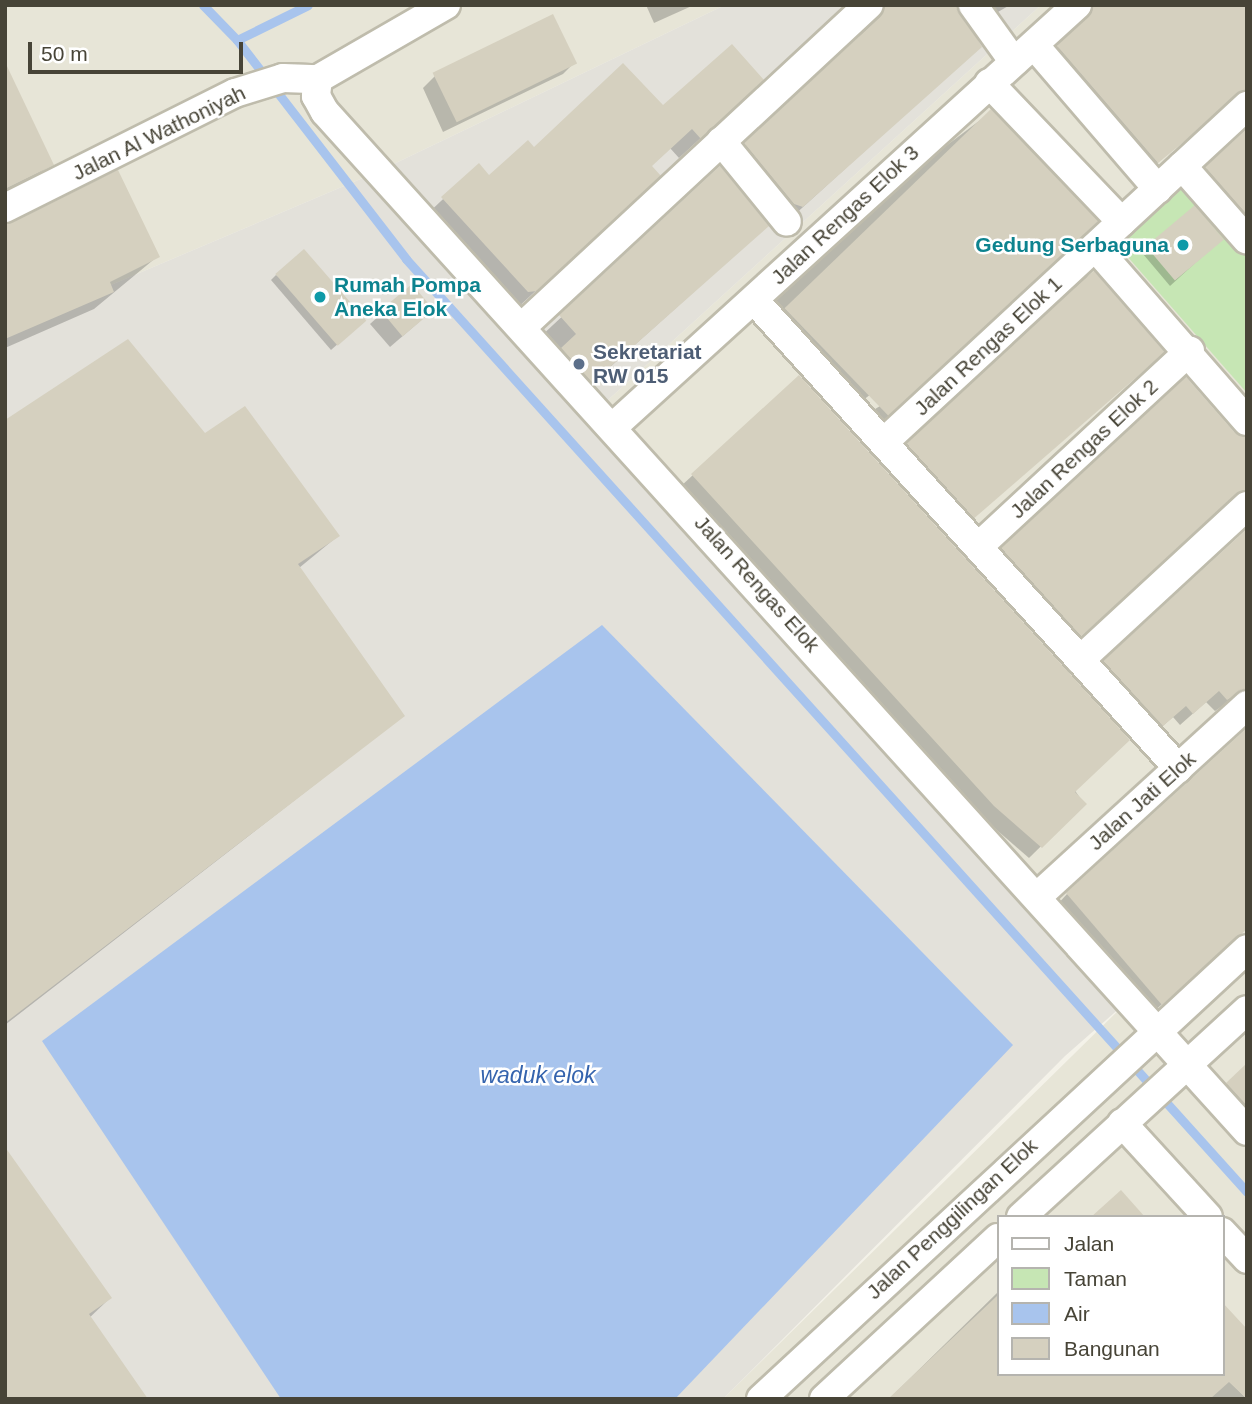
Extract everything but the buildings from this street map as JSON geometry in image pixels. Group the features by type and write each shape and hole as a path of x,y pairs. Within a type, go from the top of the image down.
{"street":[{"path":"318,79 446,5"},
{"path":"523,326 869,5"},
{"path":"973,5 1158,189"},
{"name":"Jalan Rengas Elok 3","path":"614,426 1077,5"},
{"name":"Jalan Al Wathoniyah","path":"5,208 235,93 283,78 318,79"},
{"name":"Jalan Rengas Elok","path":"318,79 320,104 1038,896 1180,1071 1247,1131"},
{"path":"989,83 1122,222"},
{"name":"Jalan Rengas Elok 1","path":"884,442 1247,106"},
{"path":"721,141 787,222"},
{"path":"1182,166 1247,240"},
{"path":"1095,247 1190,351 1247,421"},
{"path":"754,300 1178,768"},
{"name":"Jalan Rengas Elok 2","path":"978,547 1190,351"},
{"path":"1080,660 1247,506"},
{"name":"Jalan Jati Elok","path":"1038,896 1247,705"},
{"path":"1151,1036 1247,949"},
{"path":"1023,1215 1247,1010"},
{"name":"Jalan Penggilingan Elok","path":"761,1399 1151,1036"},
{"path":"1130,1116 1206,1215"},
{"path":"1224,1234 1247,1259"},
{"path":"824,1399 996,1240"}],"shaded area":[{"path":"5,5 725,5 377,172 5,330"},
{"path":"725,5 1041,5 597,410 1130,999 1065,1056 723,1399 5,1399 5,330 377,172"},
{"path":"1041,5 1247,5 1247,1399 723,1399 1130,999 597,410"}],"green space":[{"path":"1178,175 1247,249 1247,393 1112,239"}],"water":[{"name":"waduk elok","path":"602,625 1013,1045 675,1399 281,1399 42,1041"}],"waterway":[{"path":"203,5 237,40 308,5"},
{"path":"237,40 406,259 1247,1192"}],"place":[{"name":"Gedung Serbaguna","path":"1183,245"},
{"name":"Rumah Pompa Aneka Elok","path":"320,297"},
{"name":"Sekretariat RW 015","path":"579,364"}]}
